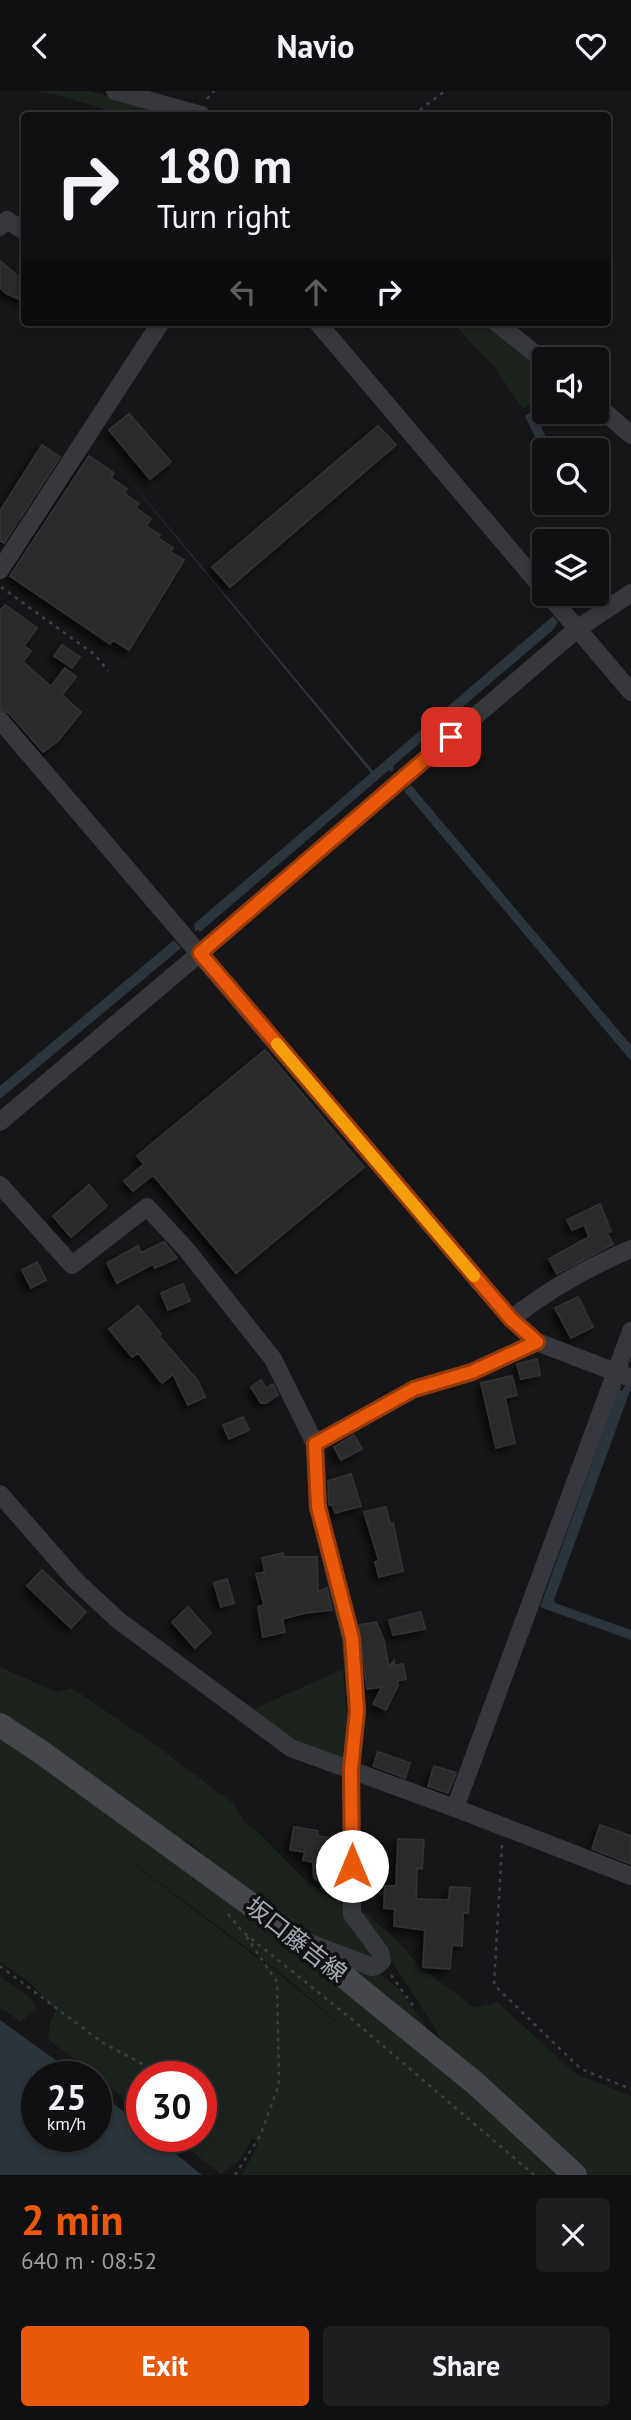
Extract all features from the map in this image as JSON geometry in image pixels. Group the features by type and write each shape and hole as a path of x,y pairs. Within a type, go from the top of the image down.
{"main road":[{"name":"坂口藤吉線","path":"0,1725 294,1936 475,2083 575,2175"}],"street":[{"path":"115,91 190,112"},
{"path":"0,227 7,220 21,229"},
{"path":"0,570 158,326"},
{"path":"320,326 532,577"},
{"path":"501,326 532,351"},
{"path":"609,416 631,435"},
{"path":"0,1122 577,629 631,593"},
{"path":"557,606 631,692"},
{"path":"0,720 511,1319 537,1342 623,1375"},
{"path":"0,1185 72,1265 147,1207 186,1249 273,1359 315,1444 318,1507 352,1638 357,1711 351,1769 352,1914 380,1952 383,1961 372,1967 294,1936"},
{"path":"511,1319 536,1299 566,1281 631,1249"},
{"path":"455,1808 623,1375 631,1331"},
{"path":"315,1444 414,1389 472,1372 537,1342"},
{"path":"0,1494 76,1581 118,1621 291,1748 631,1876"}],"path":[{"path":"417,112 445,91"},
{"path":"0,586 95,655 108,671"},
{"path":"503,1828 494,1985 581,2069 631,2089"},
{"path":"223,1909 243,1932 276,1982 279,2025 279,2085 260,2136 235,2175"},
{"path":"243,1932 354,2021 534,2175"},
{"path":"0,1966 103,2043 137,2061"}],"shaded area":[{"path":"36,91 89,91 160,112 112,112"},
{"path":"456,326 488,326 532,361 532,402 523,409 495,368"},
{"path":"532,411 532,424 540,424 546,438 536,438 525,416"},
{"path":"110,457 373,771 553,616 558,622 553,630 393,766 391,772 389,770 200,932 195,932 194,924 371,773"},
{"path":"411,785 631,1045 631,1061 404,791"},
{"path":"174,940 181,948 0,1099 0,1086"},
{"path":"618,1385 622,1391 625,1385 631,1388 554,1600 555,1603 631,1630 631,1640 540,1607"},
{"path":"0,1667 56,1692 72,1688 153,1743 234,1804 244,1822 258,1832 299,1874 332,1900 343,1901 345,1909 372,1950 372,1957 367,1959 306,1935 209,1865 197,1848 177,1838 0,1715"},
{"path":"343,1669 347,1718 343,1759 290,1739 252,1710"},
{"path":"0,1732 355,1993 568,2175 242,2175 258,2144 253,2137 241,2159 221,2174 192,2152 217,2152 217,2061 126,2061 126,2100 112,2089 112,2061 76,2061 48,2039 50,2021 56,2011 30,1983 0,1962","holes":["59,1808 283,1975 396,2072 283,1977"]},
{"path":"357,1906 396,1939 421,1968 475,2008 497,2002 576,2074 631,2096 631,2175 589,2175 455,2060"},
{"path":"325,1954 379,1973 400,1990 429,2031"},
{"path":"0,1976 31,1999 37,2008 21,2022 0,2007"},
{"path":"0,2020 57,2061 21,2061 21,2152 112,2152 112,2103 126,2113 126,2152 174,2152 202,2175 0,2175"}],"building":[{"path":"0,261 21,278 21,300 0,288"},
{"path":"129,414 171,462 150,479 109,430"},
{"path":"378,426 396,445 230,587 212,567"},
{"path":"42,445 60,457 4,543 0,541 0,511"},
{"path":"89,456 114,473 111,478 127,489 124,493 139,504 136,508 151,519 146,526 173,548 170,552 184,560 129,650 113,640 110,644 10,576"},
{"path":"5,605 37,628 24,646 31,651 23,662 51,686 65,668 76,677 62,695 81,712 58,741 43,752 9,713 0,709 0,611"},
{"path":"62,645 80,657 72,668 54,656"},
{"path":"265,1050 364,1167 236,1273 153,1175 133,1191 124,1181 144,1164 137,1156"},
{"path":"89,1185 107,1206 71,1237 53,1216"},
{"path":"600,1204 611,1231 607,1233 613,1244 557,1274 549,1259 589,1237 586,1224 572,1230 567,1220"},
{"path":"164,1242 177,1258 155,1268 153,1264 117,1283 107,1263 138,1246 141,1253"},
{"path":"37,1262 46,1280 31,1288 22,1270"},
{"path":"183,1284 190,1301 168,1310 161,1293"},
{"path":"578,1297 593,1327 571,1338 555,1308"},
{"path":"138,1306 161,1334 159,1336 198,1381 205,1397 188,1405 173,1374 162,1383 138,1353 132,1357 109,1329"},
{"path":"537,1359 540,1375 521,1379 517,1364"},
{"path":"512,1376 517,1395 505,1398 515,1443 496,1448 481,1383"},
{"path":"261,1380 266,1388 273,1384 278,1395 266,1403 261,1403 251,1387"},
{"path":"243,1417 249,1430 229,1439 223,1425"},
{"path":"354,1435 362,1449 341,1460 334,1447"},
{"path":"351,1474 361,1506 335,1513 332,1504 329,1505 328,1481"},
{"path":"386,1507 390,1524 393,1523 403,1571 379,1577 375,1562 379,1561 364,1512"},
{"path":"283,1553 284,1557 317,1557 318,1592 327,1588 332,1610 282,1619 285,1632 263,1637 258,1607 264,1605 256,1574 265,1572 262,1558"},
{"path":"42,1570 86,1612 71,1628 27,1586"},
{"path":"227,1579 234,1603 221,1607 214,1583"},
{"path":"188,1607 211,1633 195,1648 172,1622"},
{"path":"421,1612 425,1629 393,1635 389,1620"},
{"path":"376,1622 384,1641 389,1667 394,1661 394,1666 403,1664 406,1679 397,1681 398,1685 386,1710 373,1704 382,1687 367,1689 359,1625"},
{"path":"378,1752 410,1763 405,1778 373,1766"},
{"path":"434,1766 456,1773 448,1793 428,1786"},
{"path":"600,1825 631,1836 631,1864 592,1849"},
{"path":"294,1827 318,1831 317,1836 330,1838 326,1861 340,1861 340,1888 327,1888 314,1878 313,1862 303,1860 305,1852 290,1850"},
{"path":"398,1839 424,1840 422,1869 417,1868 416,1899 445,1900 449,1899 450,1887 470,1888 468,1913 463,1913 462,1946 452,1945 450,1969 423,1967 425,1930 394,1926 395,1909 384,1908 385,1886 396,1886"}],"slow traffic":[{"path":"277,1044 474,1276"}],"route":[{"path":"352,1866 351,1769 357,1711 352,1638 318,1507 315,1444 414,1389 472,1372 537,1342 511,1319 200,953 451,737"}]}
